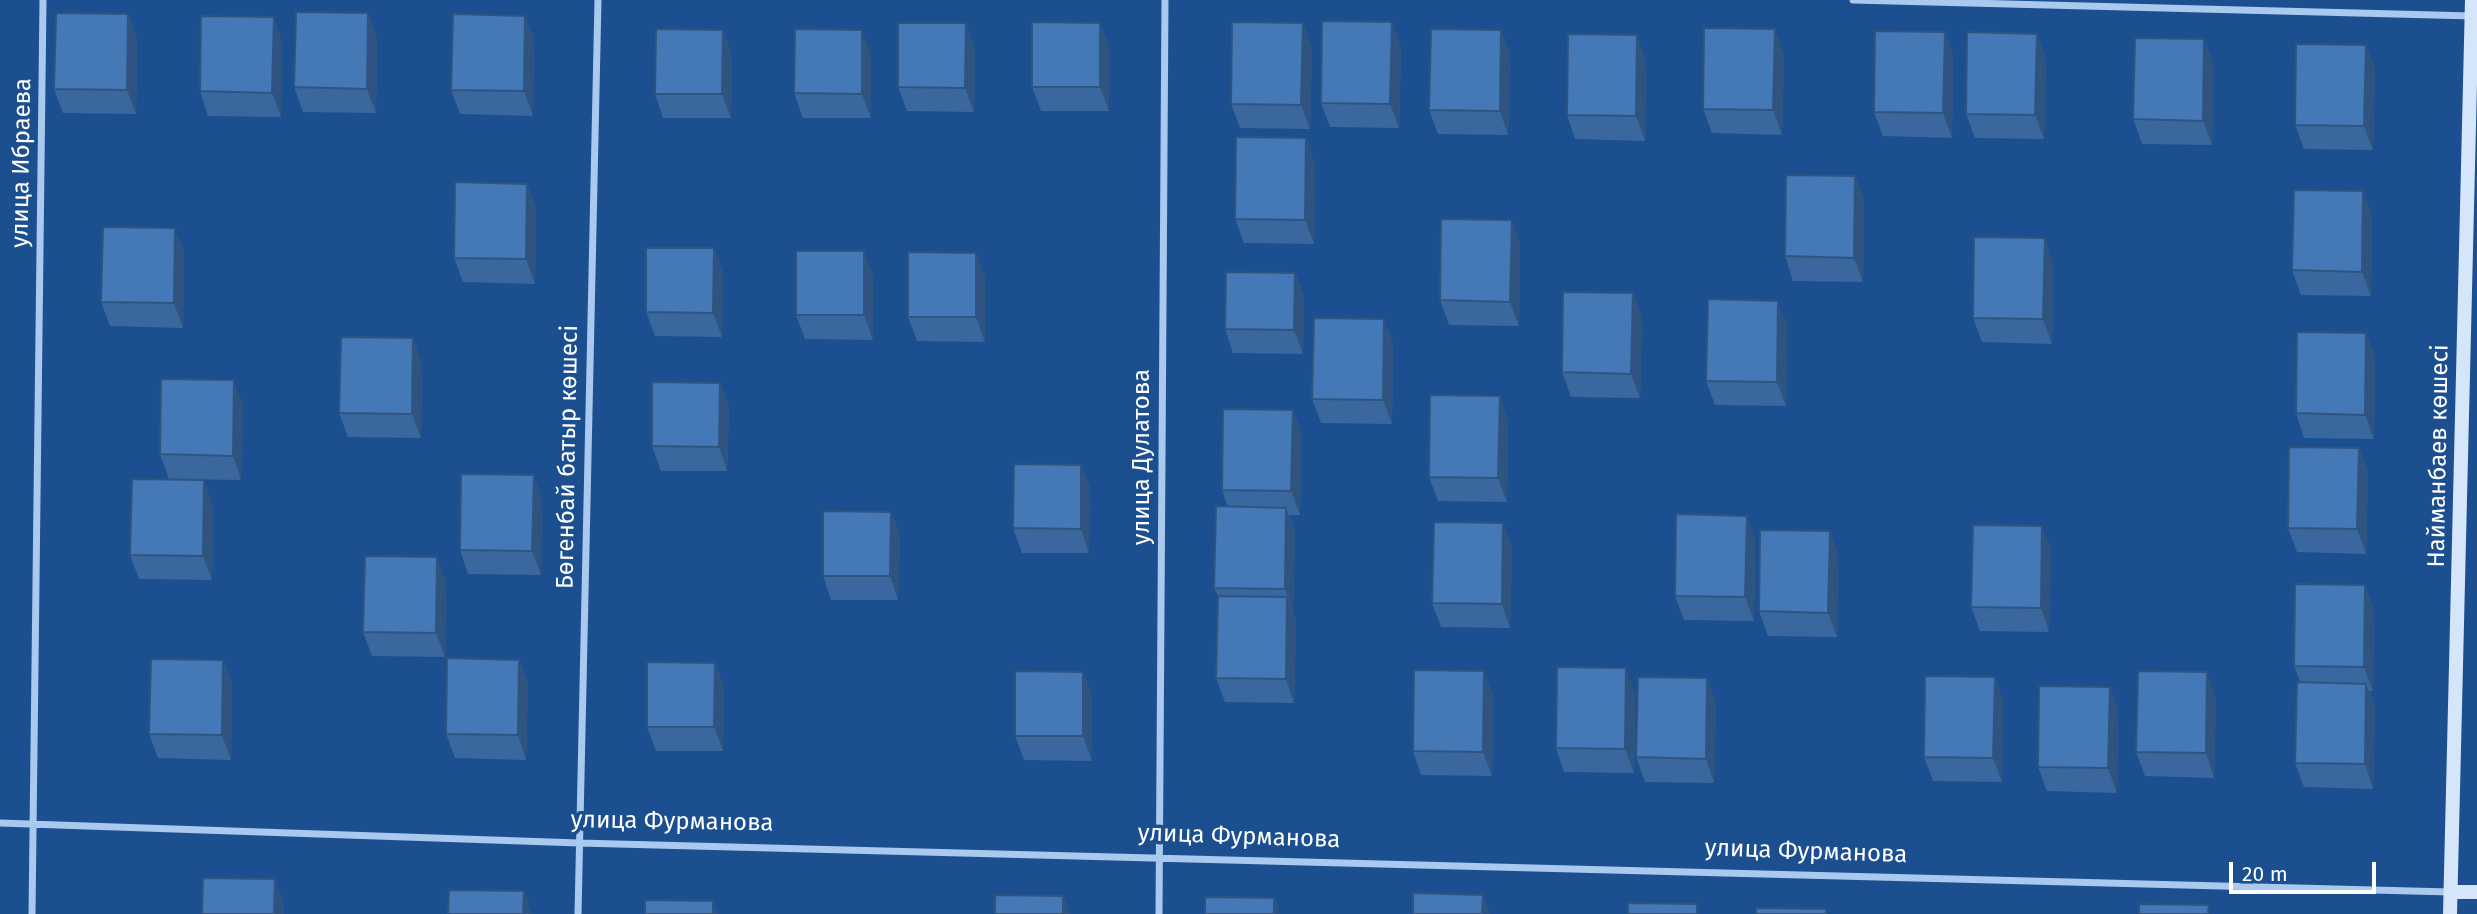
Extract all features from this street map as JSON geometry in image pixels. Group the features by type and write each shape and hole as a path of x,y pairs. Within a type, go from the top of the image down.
{"main road":[{"name":"Найманбаев көшесі","path":"2450,914 2474,16 2472,0"},
{"name":"улица Фурманова","path":"2451,892 2477,892"}],"street":[{"name":"улица Ибраева","path":"32,914 43,0"},
{"name":"Бөгенбай батыр көшесі","path":"578,914 598,0"},
{"name":"улица Дулатова","path":"1159,914 1165,0"},
{"path":"1853,0 2474,16"},
{"name":"улица Фурманова","path":"0,823 579,843 2451,892"}],"building":[{"path":"296,12 368,13 367,89 294,87"},
{"path":"56,13 128,14 127,90 54,89"},
{"path":"453,14 525,16 524,91 451,90"},
{"path":"201,16 274,17 272,93 200,91"},
{"path":"1322,21 1392,22 1390,104 1321,103"},
{"path":"1032,22 1100,23 1100,87 1032,87"},
{"path":"1232,22 1303,23 1301,105 1231,104"},
{"path":"898,23 966,23 965,88 898,87"},
{"path":"1704,28 1775,29 1773,110 1703,109"},
{"path":"656,29 723,30 722,94 655,94"},
{"path":"795,29 862,30 862,94 794,93"},
{"path":"1431,29 1501,30 1500,111 1429,110"},
{"path":"1875,31 1945,32 1943,113 1874,112"},
{"path":"1967,32 2037,34 2035,115 1966,114"},
{"path":"1568,34 1637,35 1636,116 1567,115"},
{"path":"2135,38 2204,39 2203,121 2133,119"},
{"path":"2296,44 2366,45 2364,126 2295,125"},
{"path":"1236,137 1306,138 1305,220 1235,219"},
{"path":"1786,175 1855,176 1854,258 1785,256"},
{"path":"455,182 527,184 526,259 454,258"},
{"path":"2294,190 2363,191 2362,272 2292,270"},
{"path":"1441,219 1512,220 1510,302 1440,300"},
{"path":"103,227 175,228 174,303 101,302"},
{"path":"1974,237 2045,238 2043,319 1973,318"},
{"path":"646,248 714,248 713,313 646,312"},
{"path":"796,251 864,251 864,315 796,315"},
{"path":"908,252 976,253 976,317 908,317"},
{"path":"1226,272 1295,273 1294,330 1225,329"},
{"path":"1563,292 1633,293 1631,374 1562,372"},
{"path":"1708,299 1778,301 1777,382 1706,381"},
{"path":"1314,318 1384,319 1383,400 1312,399"},
{"path":"2297,332 2366,333 2365,415 2296,413"},
{"path":"341,337 413,338 412,414 339,413"},
{"path":"161,379 234,380 233,456 160,454"},
{"path":"652,382 720,383 719,447 652,446"},
{"path":"1430,395 1500,396 1498,478 1429,477"},
{"path":"1223,409 1293,410 1291,491 1222,490"},
{"path":"2289,447 2359,448 2357,529 2288,528"},
{"path":"1014,464 1081,465 1081,529 1013,528"},
{"path":"461,474 534,475 532,551 460,550"},
{"path":"132,479 204,480 203,556 130,555"},
{"path":"1216,506 1286,508 1285,589 1214,588"},
{"path":"823,511 891,512 890,576 823,576"},
{"path":"1676,514 1747,516 1745,597 1675,596"},
{"path":"1434,522 1503,523 1502,604 1432,603"},
{"path":"1973,525 2042,526 2041,608 1971,607"},
{"path":"1760,530 1830,531 1828,613 1759,611"},
{"path":"365,556 437,557 436,633 363,632"},
{"path":"2295,584 2365,585 2364,667 2294,666"},
{"path":"1218,596 1287,597 1286,679 1216,678"},
{"path":"447,658 519,660 518,735 446,734"},
{"path":"151,659 223,660 222,735 149,734"},
{"path":"647,662 715,663 714,727 647,727"},
{"path":"1557,667 1626,668 1625,749 1556,748"},
{"path":"1414,670 1484,671 1483,752 1413,751"},
{"path":"1015,671 1083,672 1083,736 1015,736"},
{"path":"2138,671 2207,672 2206,753 2136,752"},
{"path":"1925,676 1995,677 1993,758 1924,757"},
{"path":"1638,677 1707,678 1706,759 1636,757"},
{"path":"2297,682 2366,684 2365,764 2295,763"},
{"path":"2039,686 2110,687 2108,768 2038,767"},
{"path":"203,878 275,879 274,914 202,914"},
{"path":"449,890 524,891 523,914 448,914"},
{"path":"1413,893 1483,895 1482,914 1413,914"},
{"path":"995,895 1063,896 1063,914 995,914"},
{"path":"1205,897 1274,898 1274,914 1205,914"},
{"path":"645,900 713,901 713,914 645,914"},
{"path":"1628,903 1697,904 1697,914 1628,914"},
{"path":"2139,904 2209,905 2208,914 2139,914"},
{"path":"1756,908 1826,909 1826,914 1756,914"}]}
